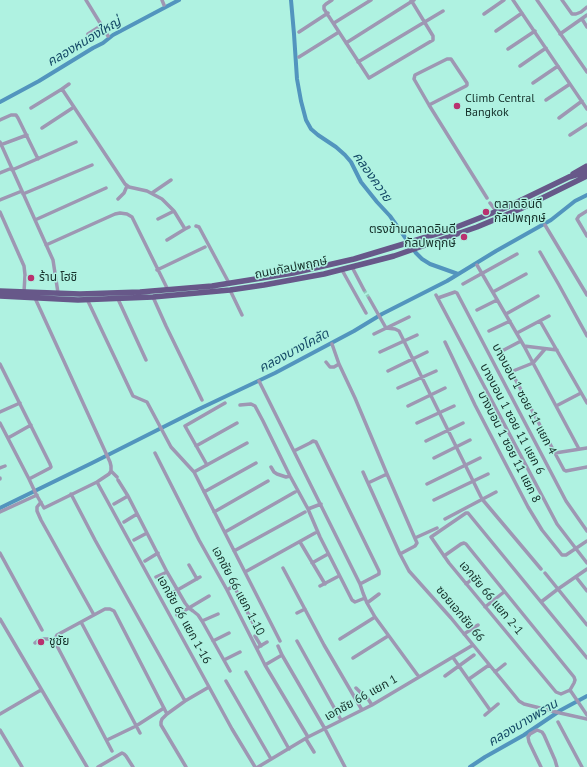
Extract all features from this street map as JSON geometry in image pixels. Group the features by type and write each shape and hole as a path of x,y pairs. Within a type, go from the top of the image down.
{"main road":[{"name":"ถนนกัลปพฤกษ์","path":"0,291 58,294 98,294 168,290 229,283 293,273 354,259 449,230 523,200 569,177 587,166"},
{"name":"ถนนกัลปพฤกษ์","path":"569,177 587,171"},
{"name":"ถนนกัลปพฤกษ์","path":"0,296 87,300 198,294 293,280 342,270 455,236 533,204 587,176"},
{"name":"ถนนกัลปพฤกษ์","path":"571,184 587,179"}],"street":[{"path":"86,0 108,36"},
{"path":"162,0 164,5"},
{"path":"332,0 324,6 324,9 328,13 339,32 368,78 433,40 433,36 412,1 346,43"},
{"path":"334,23 371,0"},
{"path":"484,14 504,0"},
{"path":"513,0 587,109"},
{"path":"537,0 587,72"},
{"path":"562,0 572,14 585,13"},
{"path":"358,62 443,12"},
{"path":"298,32 328,13"},
{"path":"496,31 522,13"},
{"path":"560,34 585,13"},
{"path":"585,13 587,27"},
{"path":"88,34 102,25"},
{"path":"508,49 535,31"},
{"path":"299,57 339,32"},
{"path":"520,66 546,48"},
{"path":"429,105 467,85 451,59 447,59 415,74 414,80 429,105 487,198"},
{"path":"533,83 558,66"},
{"path":"31,108 69,84"},
{"path":"546,100 570,84"},
{"path":"62,89 126,186 147,191 162,199 174,211 187,228 167,240"},
{"path":"559,118 582,101"},
{"path":"42,128 74,107"},
{"path":"0,120 11,115 16,115 38,158"},
{"path":"570,135 587,124"},
{"path":"27,135 0,144 54,262 58,294"},
{"path":"0,173 76,142"},
{"path":"0,200 22,193 92,165"},
{"path":"152,193 170,180"},
{"path":"118,199 124,193 126,186"},
{"path":"35,220 106,188"},
{"path":"490,203 496,211"},
{"path":"158,219 174,211"},
{"path":"587,211 577,219 587,236"},
{"path":"0,212 24,266 24,292"},
{"path":"46,245 115,214 127,214 132,217 168,290"},
{"path":"545,225 587,295"},
{"path":"196,226 199,227 229,283"},
{"path":"157,270 205,247"},
{"path":"540,252 587,336"},
{"path":"463,284 516,254"},
{"path":"477,265 524,346 580,449"},
{"path":"352,267 364,290"},
{"path":"342,270 366,313"},
{"path":"493,292 526,274"},
{"path":"230,290 242,315"},
{"name":"บางบอน 1 ซอย 11 แยก 4","path":"437,296 457,292 566,501 587,531"},
{"name":"บางบอน 1 ซอย 11 แยก 6","path":"437,296 557,524 587,563"},
{"path":"506,314 538,296"},
{"path":"153,297 202,400"},
{"path":"35,298 105,452 111,466 111,471 118,479 128,496 167,572 189,608 198,615 202,621 230,671"},
{"path":"369,298 386,328"},
{"path":"118,299 146,360"},
{"path":"87,300 133,396 147,402 171,447 194,472 280,641"},
{"path":"477,310 497,300"},
{"path":"516,333 549,316"},
{"path":"374,334 409,317"},
{"path":"489,331 510,321"},
{"path":"540,321 587,404"},
{"path":"386,328 399,330 482,499 541,569"},
{"path":"380,352 417,335"},
{"path":"500,352 521,341"},
{"name":"บางบอน 1 ซอย 11 แยก 8","path":"445,342 475,405 528,507 542,530 562,555 566,555 576,548"},
{"path":"332,344 339,364 417,543 415,546 400,554"},
{"path":"524,346 557,350"},
{"path":"545,349 532,363 512,373 565,471 587,467"},
{"path":"388,371 427,352"},
{"path":"326,362 330,367 334,367 339,364"},
{"path":"0,364 51,467 29,479"},
{"path":"398,388 436,371"},
{"path":"260,381 375,617 419,677"},
{"path":"408,406 445,388"},
{"path":"556,406 581,393"},
{"path":"0,412 20,403"},
{"path":"207,465 185,426 225,404"},
{"path":"240,405 251,404 255,406 306,511 352,600 355,602 365,598"},
{"path":"417,423 454,406"},
{"path":"0,423 33,488 45,508 97,482 111,471"},
{"path":"196,446 237,423"},
{"path":"426,441 463,423"},
{"path":"8,438 31,425"},
{"path":"434,458 470,440"},
{"path":"294,451 313,441 316,442 379,571 379,574 360,584"},
{"path":"194,472 247,443"},
{"path":"555,453 587,448"},
{"name":"เอกชัย 66 แยก 1-10","path":"155,453 200,540 259,647 265,665 314,752"},
{"path":"427,484 480,458"},
{"path":"204,492 256,464"},
{"path":"0,468 5,466"},
{"path":"271,466 277,474 286,477 290,476"},
{"name":"ซอยเอกชัย 66","path":"363,472 409,571 451,618 519,700 524,704 560,714 587,719"},
{"path":"368,483 387,474"},
{"path":"434,500 488,474"},
{"path":"214,512 268,481"},
{"name":"เอกชัย 66 แยก 1-16","path":"97,482 232,730 255,767"},
{"path":"225,532 295,492"},
{"path":"445,520 496,492"},
{"path":"71,494 95,540 186,701"},
{"path":"0,512 37,495"},
{"path":"114,504 128,496"},
{"path":"41,502 37,507 41,520 94,615"},
{"path":"234,551 321,504"},
{"name":"เอกชัย 66 แยก 2-1","path":"541,602 467,512 431,537 466,584 556,692 561,694 570,690"},
{"path":"124,522 137,514"},
{"path":"415,538 437,528"},
{"path":"134,540 147,533"},
{"path":"245,572 315,534"},
{"path":"576,548 587,541"},
{"path":"300,542 325,584"},
{"path":"444,556 464,543 574,677 575,680 570,690 587,715"},
{"path":"145,561 158,553"},
{"path":"312,563 328,554"},
{"path":"1,556 42,630"},
{"path":"167,596 199,578 189,565"},
{"path":"284,568 338,670 362,710"},
{"path":"587,569 541,602 587,658"},
{"path":"156,578 167,572"},
{"path":"545,573 587,625"},
{"path":"466,584 476,576"},
{"path":"320,586 337,577"},
{"path":"576,577 587,591"},
{"path":"227,590 234,587 255,627"},
{"path":"485,607 504,592"},
{"path":"367,602 379,594"},
{"path":"177,615 209,596"},
{"path":"112,751 56,644 55,639 57,635 105,609 114,611 167,714"},
{"path":"297,613 305,609"},
{"path":"202,621 218,614"},
{"path":"340,639 375,617"},
{"path":"0,618 41,690 88,767"},
{"path":"81,622 140,733"},
{"path":"464,634 478,624"},
{"path":"213,641 229,633"},
{"path":"255,636 259,647 267,642"},
{"path":"353,658 388,636"},
{"path":"35,643 44,639 55,639"},
{"path":"297,641 341,720"},
{"name":"เอกชัย 66 แยก 1","path":"258,767 307,738 372,705 473,645"},
{"path":"278,646 345,767"},
{"path":"224,660 240,652"},
{"path":"265,665 282,655"},
{"path":"445,676 474,655"},
{"path":"454,659 490,710"},
{"path":"469,679 489,664"},
{"path":"495,672 505,664"},
{"path":"246,672 289,748"},
{"path":"226,681 271,759"},
{"path":"186,767 161,725 162,719 186,701 209,687"},
{"path":"356,688 366,696 372,705"},
{"path":"0,714 41,690"},
{"path":"485,715 498,704"},
{"path":"107,740 136,726 164,708"},
{"path":"558,722 582,767"},
{"path":"0,730 22,767"},
{"path":"540,767 528,737 537,730 542,732 544,735 557,767"},
{"path":"98,767 122,753 126,756 133,767"}],"waterway":[{"name":"คลองหนองใหญ่","path":"0,102 39,81 103,43 113,35 179,0"},
{"name":"คลองควาย","path":"291,0 297,79 306,120 311,129 336,147 351,162 361,182 390,216 416,253 422,259 430,264 458,274"},
{"name":"คลองบางโคลัด","path":"0,508 275,373 354,331 382,314 447,281 551,220 575,201 587,195"},
{"name":"คลองบางพราน","path":"470,767 524,735 561,710 587,696"}],"tunnel":[{"path":"364,290 369,298"}],"place":[{"name":"Climb Central Bangkok","path":"457,106"},
{"name":"ตลาดอินดี กัลปพฤกษ์","path":"486,212"},
{"name":"ตรงข้ามตลาดอินดี กัลปพฤกษ์","path":"464,237"},
{"name":"ร้าน โฮชิ","path":"31,278"},
{"name":"ชูชัย","path":"41,642"}]}
